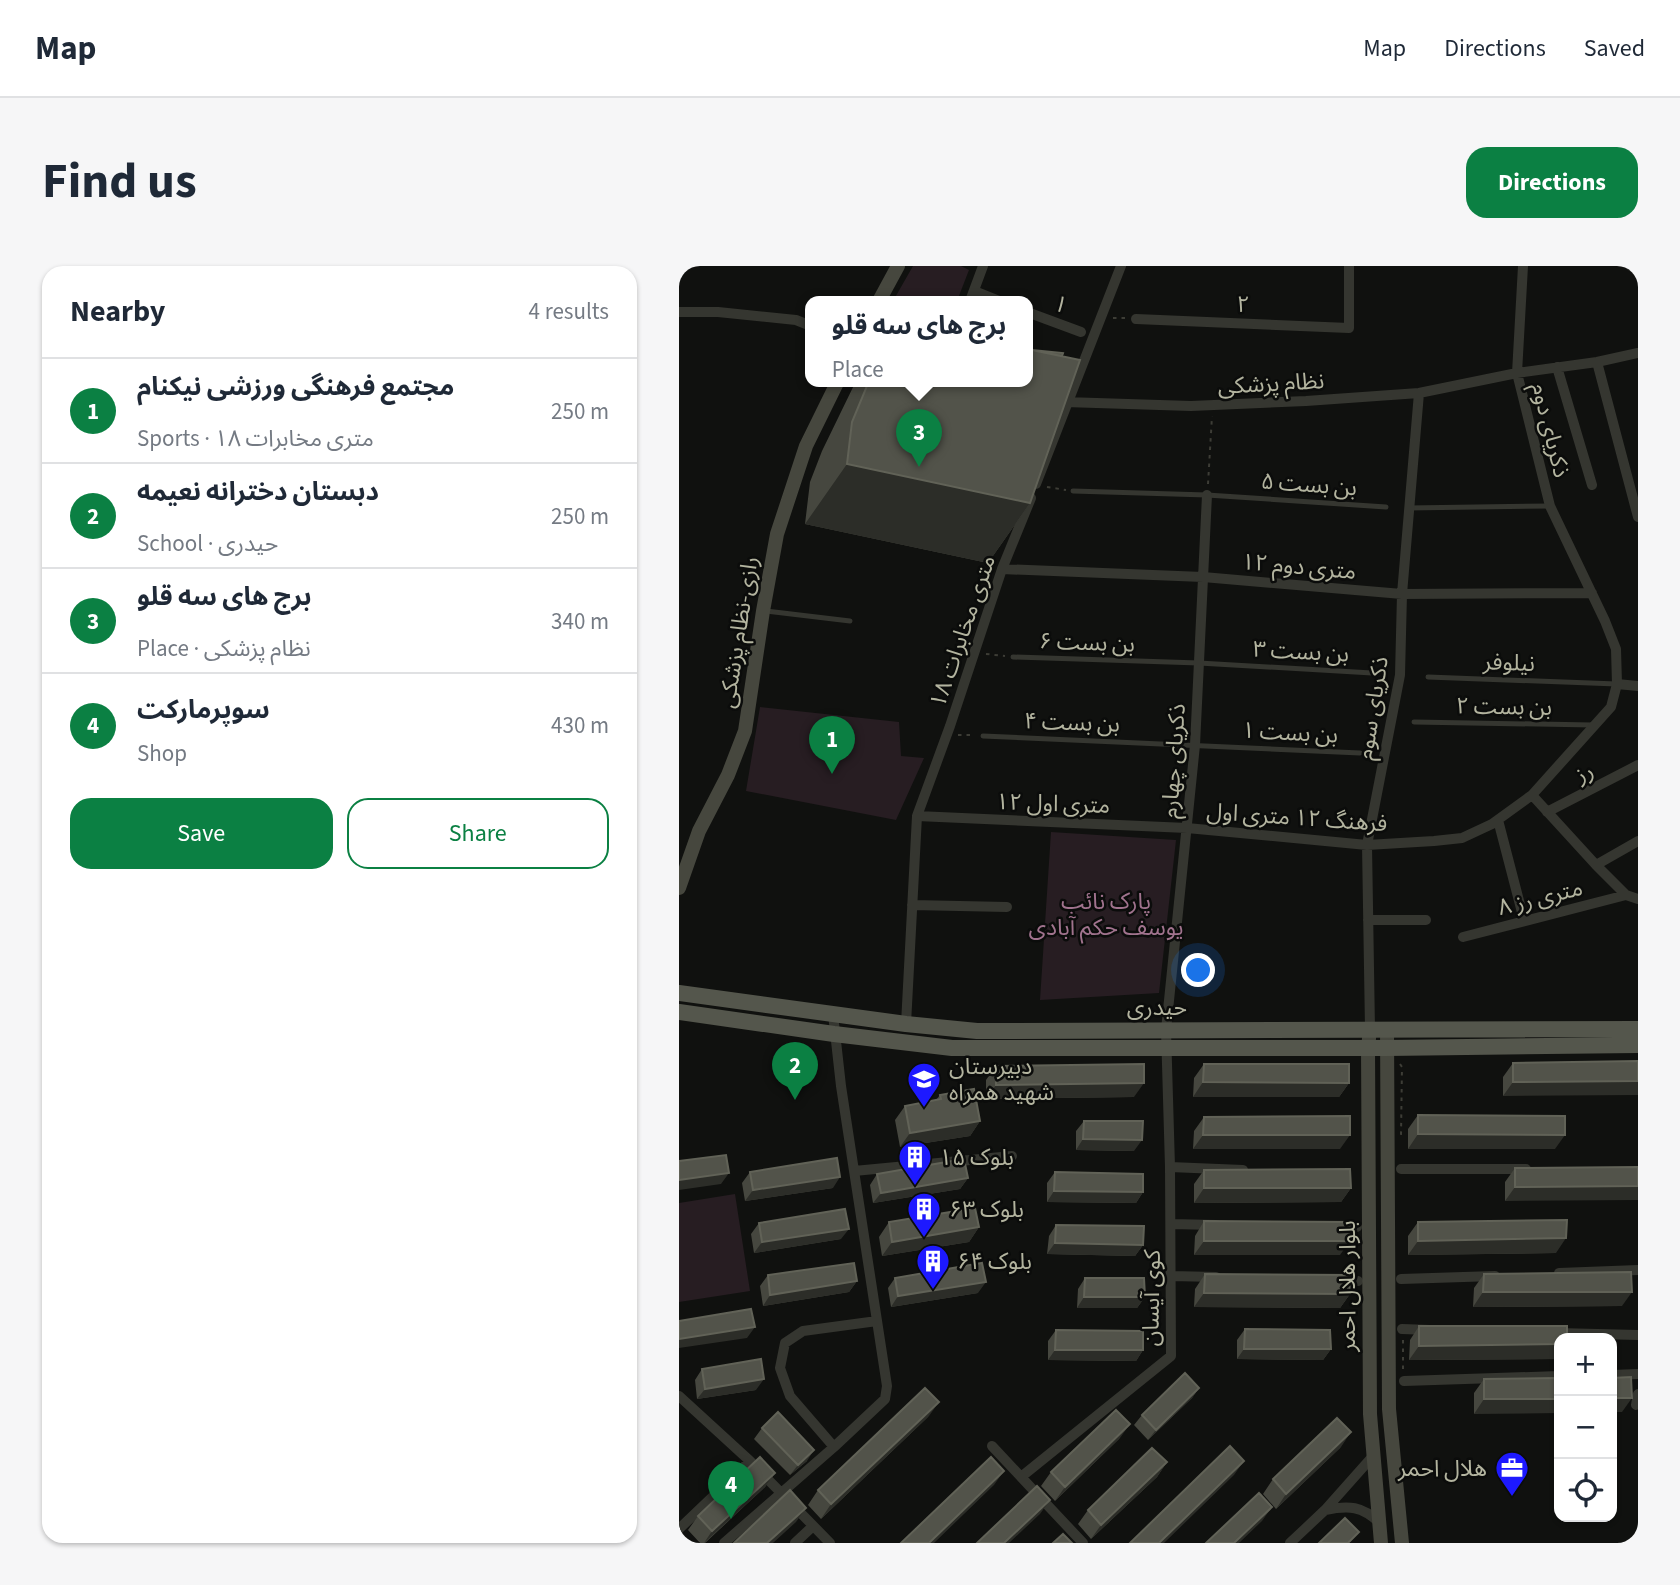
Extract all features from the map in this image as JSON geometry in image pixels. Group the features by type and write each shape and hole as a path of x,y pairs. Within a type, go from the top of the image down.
{"main road":[{"path":"882,296 898,266"},
{"name":"رازی-نظام پزشکی","path":"679,888 699,831 728,775 745,731 778,534 806,446 835,387"},
{"name":"حیدری","path":"679,993 977,1031 1638,1029"},
{"name":"حیدری","path":"679,1012 952,1048 1638,1045"},
{"name":"بلوار هلال احمر","path":"1370,1029 1370,1414 1381,1543"},
{"name":"بلوار هلال احمر","path":"1387,1029 1389,1409 1402,1543"},
{"path":"1374,1461 1394,1464"},
{"path":"1380,1523 1400,1521"}],"street":[{"path":"972,296 983,266"},
{"name":"۱۸ متری مخابرات","path":"906,1024 918,816 1002,569 1121,266"},
{"name":"۲","path":"1136,319 1349,327 1349,266"},
{"name":"ذکریای دوم","path":"1523,266 1517,373 1549,506 1592,593"},
{"path":"1631,266 1638,267"},
{"path":"679,312 718,312 796,320 805,324"},
{"name":"۱","path":"1033,314 1080,332"},
{"name":"نظام پزشکی","path":"1056,401 1191,406 1419,393 1638,353"},
{"path":"1597,362 1638,517"},
{"path":"1557,367 1592,485"},
{"name":"ذکریای سوم","path":"1370,1029 1367,845 1400,675 1402,594 1419,393"},
{"name":"ذکریای چهارم","path":"1167,1048 1195,745 1207,495"},
{"name":"۱۲ متری دوم","path":"1002,569 1203,577 1402,594 1592,593"},
{"name":"فرهنگ ۱۲ متری اول","path":"1187,828 1367,845 1462,838 1498,820 1532,794 1611,707 1617,684 1616,649 1592,593"},
{"path":"1617,684 1638,686"},
{"name":"رز","path":"1547,812 1638,765"},
{"path":"1532,794 1596,866 1626,895 1638,899"},
{"name":"۱۲ متری اول","path":"918,816 1187,828"},
{"path":"1498,820 1524,920"},
{"path":"1596,866 1638,841"},
{"name":"۸ متری رز","path":"1463,937 1626,895"},
{"path":"912,905 1007,907"},
{"path":"1368,920 1426,920"},
{"path":"724,1543 885,1399 887,1386 833,1014"},
{"name":"کوی آیسان","path":"1021,1477 1171,1356 1167,1048"},
{"path":"854,1171 1012,1156"},
{"path":"1170,1167 1248,1170"},
{"path":"1401,1169 1540,1169"},
{"path":"1171,1224 1224,1225"},
{"path":"1331,1227 1357,1227"},
{"path":"1555,1273 1638,1270"},
{"path":"1401,1279 1499,1275"},
{"path":"1171,1276 1224,1277"},
{"path":"1331,1280 1357,1280"},
{"path":"834,1447 790,1396 780,1368 785,1343 803,1331 877,1321"},
{"path":"1402,1329 1444,1330"},
{"path":"1541,1332 1638,1335"},
{"path":"1617,1375 1638,1374"},
{"path":"1404,1381 1554,1376"},
{"path":"1636,1405 1638,1394"},
{"path":"679,1396 750,1461 830,1543"},
{"path":"992,1446 1083,1543"},
{"path":"688,1543 679,1531 750,1461"},
{"path":"1290,1543 1374,1461"},
{"path":"1325,1510 1354,1507 1368,1512 1380,1523"},
{"path":"795,1543 813,1526"}],"lane":[{"name":"بن بست ۵","path":"1073,491 1207,495 1386,507"},
{"path":"1408,508 1549,506"},
{"path":"763,611 850,621"},
{"name":"بن بست ۶","path":"1013,657 1199,663"},
{"name":"بن بست ۳","path":"1199,663 1372,673"},
{"name":"نیلوفر","path":"1428,677 1617,684"},
{"name":"بن بست ۲","path":"1414,722 1594,725"},
{"name":"بن بست ۴","path":"983,736 1195,745"},
{"name":"بن بست ۱","path":"1195,745 1360,753"}],"path":[{"path":"1101,317 1136,319"},
{"path":"1207,495 1213,405"},
{"path":"1036,486 1073,491"},
{"name":"بن بست ۶","path":"975,652 1013,657"},
{"path":"947,734 983,736"}],"green space":[{"path":"913,266 961,266 969,270 959,296 896,296"},
{"path":"760,707 899,722 901,756 924,758 896,820 746,791"},
{"name":"پارک نائب یوسف حکم آبادی","path":"1051,832 1176,840 1159,993 1040,1000"},
{"path":"735,1194 750,1291 679,1302 679,1203"}],"building":[{"path":"1033,350 1080,360 1030,503 847,464 852,422 867,387 1033,387"},
{"path":"1033,350 1033,350 1063,353 1062,356"},
{"path":"1638,1061 1638,1081 1513,1082 1513,1063"},
{"path":"1144,1064 1144,1083 996,1085 996,1066"},
{"path":"1204,1064 1349,1064 1349,1083 1203,1082"},
{"path":"974,1089 980,1121 910,1133 905,1106 941,1099 940,1095"},
{"path":"1418,1115 1565,1116 1565,1135 1418,1134"},
{"path":"1350,1116 1350,1135 1203,1135 1204,1117"},
{"path":"1084,1121 1143,1121 1142,1140 1083,1139"},
{"path":"726,1155 729,1173 679,1180 679,1161"},
{"path":"837,1158 840,1177 753,1190 750,1172"},
{"path":"964,1159 968,1178 881,1193 877,1174"},
{"path":"1638,1167 1638,1186 1515,1187 1515,1168"},
{"path":"1350,1169 1351,1188 1204,1188 1204,1170"},
{"path":"1055,1172 1143,1174 1143,1192 1054,1191"},
{"path":"975,1208 979,1227 892,1242 889,1222"},
{"path":"845,1209 849,1229 762,1242 759,1223"},
{"path":"1567,1220 1566,1238 1418,1241 1418,1222"},
{"path":"1204,1221 1350,1222 1350,1241 1204,1241"},
{"path":"1056,1225 1144,1226 1143,1245 1055,1243"},
{"path":"854,1263 857,1281 770,1295 768,1275"},
{"path":"982,1263 986,1282 898,1296 895,1278"},
{"path":"1631,1272 1632,1292 1483,1292 1484,1274"},
{"path":"1205,1274 1350,1275 1350,1294 1204,1293"},
{"path":"1085,1278 1144,1278 1145,1297 1084,1297"},
{"path":"751,1309 755,1327 679,1339 679,1321"},
{"path":"1419,1326 1567,1326 1567,1333 1554,1333 1554,1344 1419,1346"},
{"path":"1245,1329 1330,1330 1331,1349 1244,1349"},
{"path":"1056,1330 1143,1331 1143,1350 1055,1350"},
{"path":"761,1359 764,1379 705,1389 702,1369"},
{"path":"1185,1373 1199,1388 1156,1430 1142,1415"},
{"path":"1631,1377 1632,1398 1617,1398 1617,1378"},
{"path":"1554,1378 1554,1399 1484,1399 1484,1379"},
{"path":"925,1388 939,1402 831,1504 818,1490"},
{"path":"1116,1410 1130,1424 1065,1487 1051,1472"},
{"path":"778,1412 814,1450 798,1465 762,1428"},
{"path":"1337,1418 1351,1432 1286,1494 1273,1479"},
{"path":"1230,1446 1244,1461 1159,1543 1130,1543"},
{"path":"1152,1448 1167,1462 1101,1525 1088,1510"},
{"path":"760,1457 775,1473 712,1531 698,1516"},
{"path":"991,1457 1004,1471 929,1543 901,1543"},
{"path":"1037,1486 1050,1500 1004,1543 977,1543"},
{"path":"790,1490 806,1508 767,1543 734,1543"},
{"path":"1259,1493 1272,1507 1234,1543 1206,1543"},
{"path":"1345,1518 1359,1532 1348,1543 1319,1543"},
{"path":"679,1534 688,1543 679,1543"},
{"path":"1063,1534 1072,1543 1053,1543"}],"place":[{"name":"برج های سه قلو","path":"919,467"},
{"name":"مجتمع فرهنگی ورزشی نیکنام","path":"832,774"},
{"name":"دبستان دخترانه نعیمه","path":"795,1100"},
{"name":"دبیرستان شهید همراه","path":"924,1109"},
{"name":"بلوک ۱۵","path":"915,1187"},
{"name":"بلوک ۶۳","path":"924,1239"},
{"name":"بلوک ۶۴","path":"933,1291"},
{"name":"هلال احمر","path":"1512,1498"},
{"name":"سوپرمارکت","path":"731,1519"}]}
